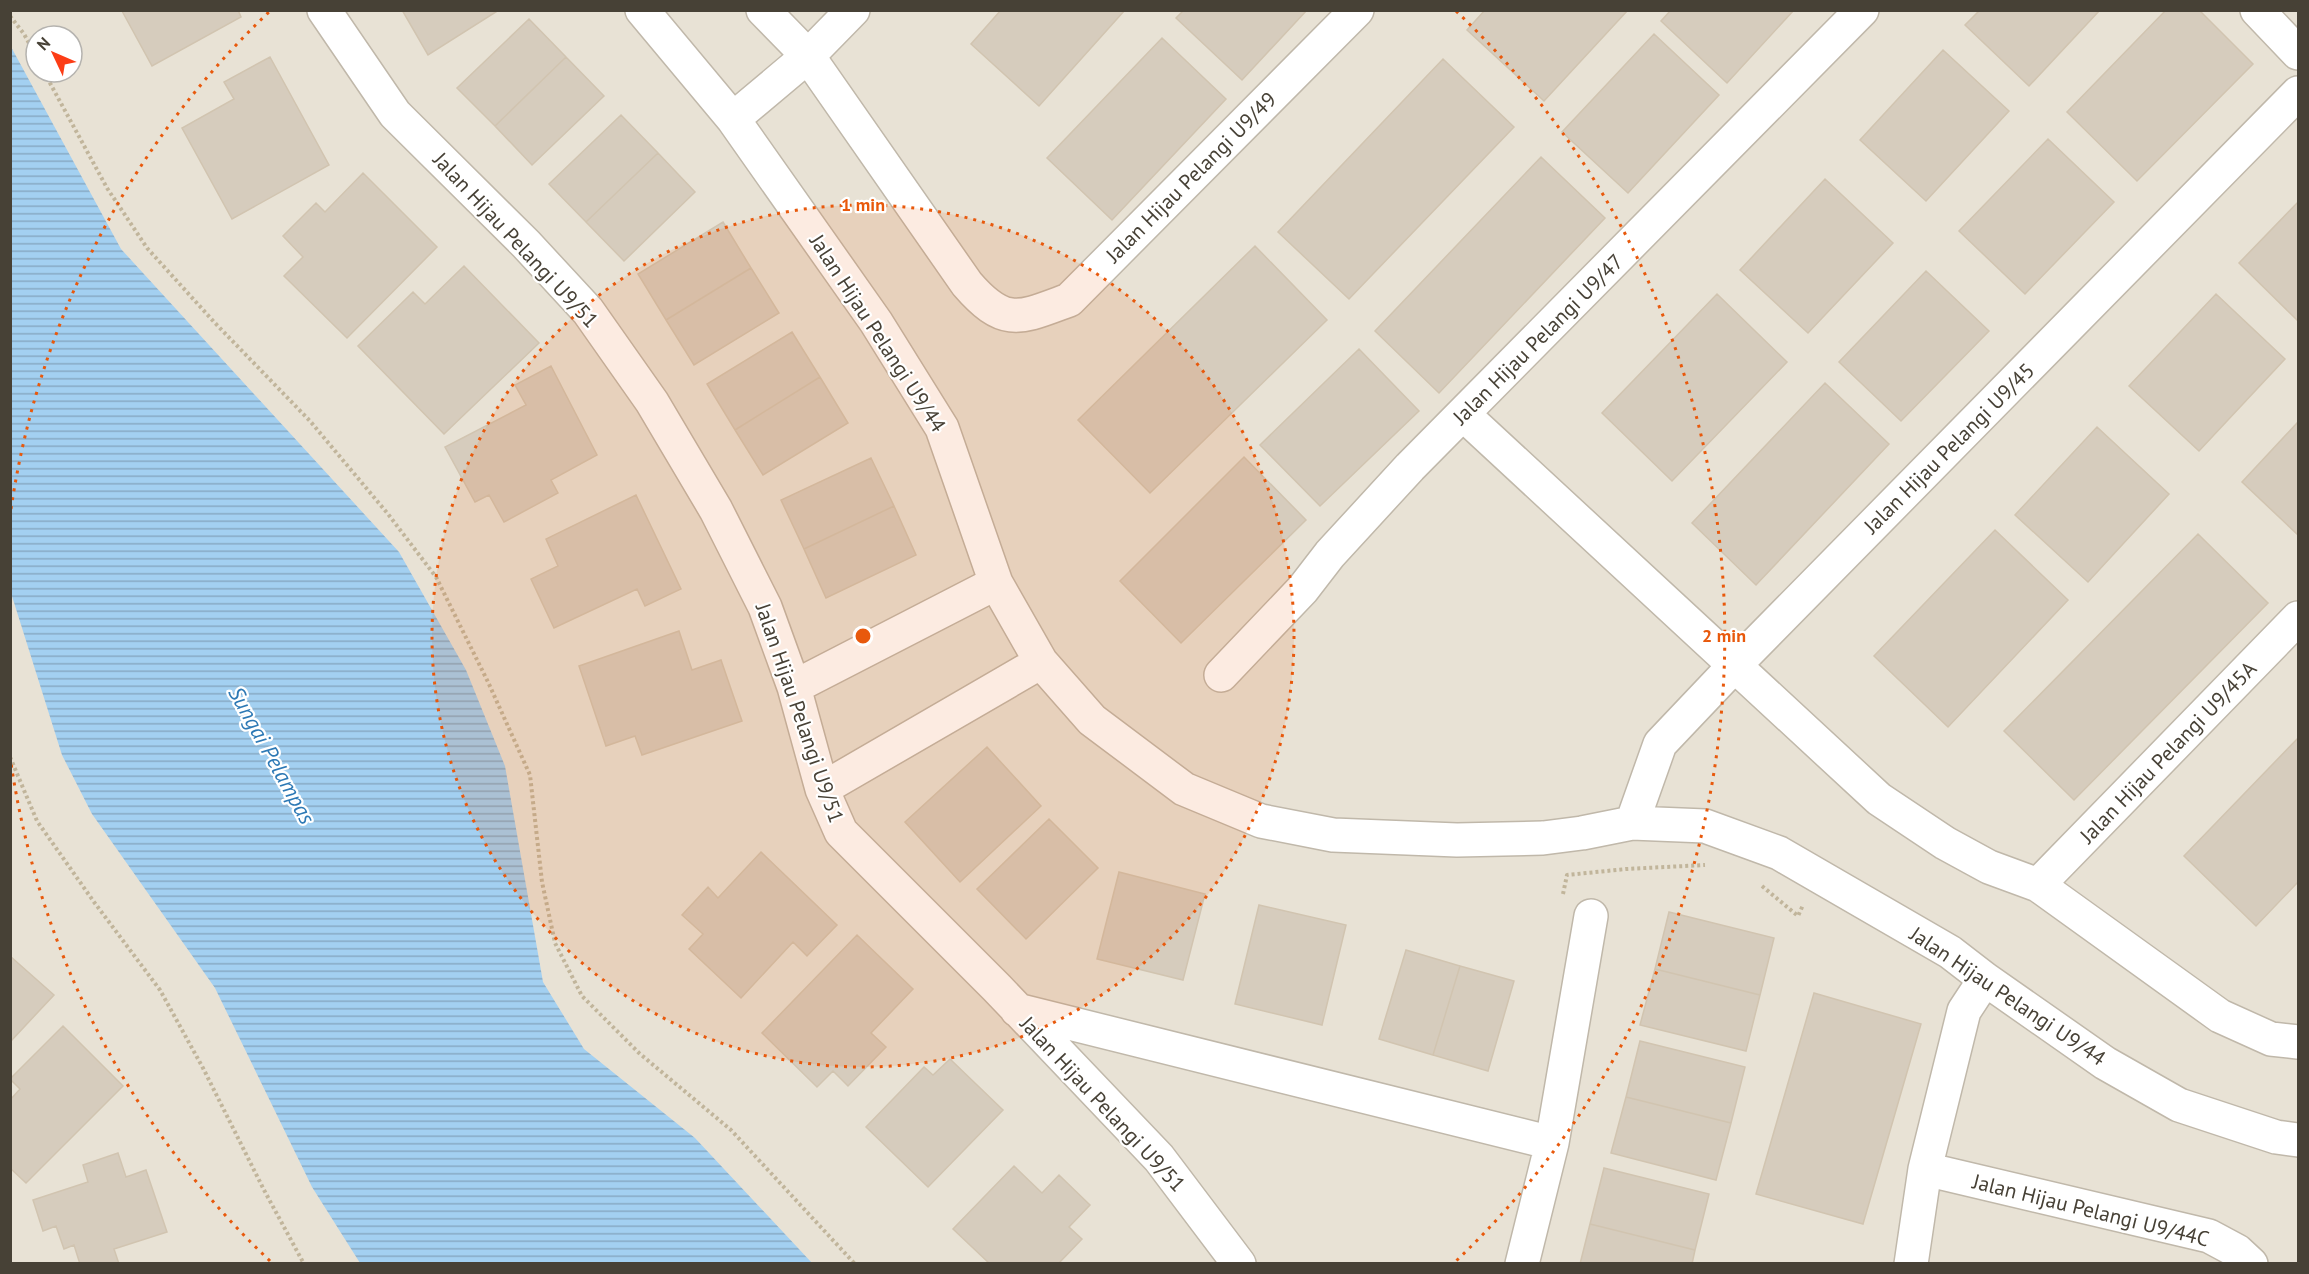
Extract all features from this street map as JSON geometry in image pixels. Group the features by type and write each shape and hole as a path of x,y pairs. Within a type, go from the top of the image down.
{"street":[{"name":"Jalan Hijau Pelangi U9/51","path":"324,10 395,114 526,244 588,311 652,402 716,510 765,607 794,687 822,789 842,832 1160,1158 1239,1263"},
{"name":"Jalan Hijau Pelangi U9/44","path":"642,10 733,119 876,322 942,428 996,582 1041,662 1092,720 1184,789 1261,821 1333,835 1457,840 1543,838 1632,823 1705,826 1779,853 1950,952 2105,1063 2179,1105 2276,1137 2298,1140"},
{"path":"763,10 808,56"},
{"path":"733,119 808,56 853,10"},
{"name":"Jalan Hijau Pelangi U9/49","path":"808,56 967,284 984,304 1010,316 1024,316 1069,300 1357,10"},
{"name":"Jalan Hijau Pelangi U9/47","path":"1221,675 1303,589 1364,516 1862,10"},
{"path":"2257,10 2298,53"},
{"name":"Jalan Hijau Pelangi U9/45","path":"1632,823 1660,744 2298,93"},
{"path":"1464,415 1880,799 1946,843 1989,867 2038,885 2220,1016 2271,1039 2298,1042"},
{"path":"794,687 996,582"},
{"name":"Jalan Hijau Pelangi U9/45A","path":"2038,885 2298,618"},
{"path":"822,789 1041,662"},
{"path":"1522,1263 1552,1143 1591,916"},
{"path":"1911,1263 1925,1169 1964,1011 1985,979"},
{"path":"1017,1010 1552,1143"},
{"name":"Jalan Hijau Pelangi U9/44C","path":"1925,1169 2209,1236 2237,1251 2251,1263"}],"path":[{"path":"10,16 24,34"},
{"path":"51,84 107,188 147,248 215,323 310,421 388,514 436,577 488,682 530,776 542,882 555,943 582,996 639,1053 731,1130 855,1263"},
{"path":"10,757 37,821 160,990 304,1263"},
{"path":"1591,916 1559,912 1568,875 1706,864"},
{"path":"1757,882 1798,916 1816,874"}],"shaded area":[{"path":"11,11 2298,11 2298,1263 11,1263"}],"water":[{"name":"Sungai Pelampas","path":"10,45 24,71 24,84 31,84 121,249 399,552 466,670 505,766 543,982 584,1049 695,1138 812,1263 360,1263 312,1187 215,988 92,814 62,755 11,593"}],"building":[{"path":"123,10 238,10 241,17 152,66"},
{"path":"402,10 499,10 428,55"},
{"path":"1001,10 1125,10 1039,106 971,44"},
{"path":"1184,10 1307,10 1242,80 1176,18"},
{"path":"1485,10 1628,10 1544,101 1467,30"},
{"path":"1671,10 1794,10 1727,83 1661,21"},
{"path":"1980,10 2100,10 2029,86 1965,25"},
{"path":"2166,10 2199,10 2253,64 2137,181 2067,112"},
{"path":"529,19 566,57 495,126 457,88"},
{"path":"1654,34 1719,95 1628,193 1562,132"},
{"path":"1162,38 1226,99 1112,220 1047,158"},
{"path":"1943,50 2009,111 1926,201 1860,140"},
{"path":"270,57 329,165 232,219 182,128 234,99 224,82"},
{"path":"566,57 604,96 532,165 495,126"},
{"path":"1443,59 1514,127 1349,299 1278,232"},
{"path":"621,115 658,153 586,222 549,184"},
{"path":"2048,139 2114,202 2025,294 1959,231"},
{"path":"658,153 695,192 624,261 586,222"},
{"path":"1541,157 1605,218 1439,393 1375,331"},
{"path":"363,173 437,247 347,338 284,276 303,257 283,236 316,203 325,212"},
{"path":"1825,179 1893,243 1808,333 1740,270"},
{"path":"2298,202 2298,321 2239,263"},
{"path":"723,222 751,268 666,320 638,274"},
{"path":"1255,246 1327,320 1150,493 1078,420"},
{"path":"464,266 539,343 444,434 358,346 413,292 425,304"},
{"path":"751,268 779,313 694,365 666,320"},
{"path":"1926,271 1989,331 1901,421 1839,362"},
{"path":"1717,294 1787,362 1672,481 1602,413"},
{"path":"2216,294 2285,359 2199,451 2129,386"},
{"path":"792,332 820,377 735,430 707,384"},
{"path":"1359,349 1419,411 1320,506 1260,445"},
{"path":"551,366 597,455 551,480 558,493 504,522 489,495 475,502 445,447 526,405 515,385"},
{"path":"820,377 848,423 763,475 735,430"},
{"path":"1825,383 1889,444 1756,585 1692,523"},
{"path":"2298,422 2298,535 2242,482"},
{"path":"2097,427 2169,494 2088,582 2015,515"},
{"path":"1244,457 1306,520 1181,643 1120,581"},
{"path":"871,458 894,506 804,549 781,500"},
{"path":"636,495 681,589 645,606 637,589 554,628 531,579 558,566 546,539"},
{"path":"894,506 916,555 826,598 804,549"},
{"path":"1995,530 2068,600 1948,727 1874,656"},
{"path":"2198,534 2268,603 2074,800 2004,731"},
{"path":"679,631 692,670 721,660 742,721 642,755 635,736 606,746 579,666"},
{"path":"2298,738 2298,882 2256,926 2184,856"},
{"path":"987,747 1041,806 960,882 905,822"},
{"path":"1049,819 1098,868 1026,939 977,889"},
{"path":"761,852 837,925 807,956 793,942 741,998 689,949 703,934 682,915 708,887 718,898"},
{"path":"1119,872 1205,894 1183,980 1097,959"},
{"path":"1259,905 1346,925 1322,1025 1235,1004"},
{"path":"1669,912 1774,938 1760,995 1655,969"},
{"path":"857,935 913,989 871,1033 886,1047 848,1086 833,1071 817,1087 762,1033"},
{"path":"1406,950 1460,966 1433,1055 1379,1039"},
{"path":"10,956 54,995 10,1042"},
{"path":"1460,966 1514,981 1488,1071 1433,1055"},
{"path":"1655,969 1760,995 1746,1051 1640,1025"},
{"path":"1814,993 1921,1024 1863,1224 1756,1194"},
{"path":"63,1026 123,1086 26,1183 10,1168 10,1100 20,1089 10,1079"},
{"path":"1640,1041 1745,1067 1731,1123 1626,1097"},
{"path":"950,1059 1003,1110 928,1187 866,1127 924,1067 933,1075"},
{"path":"1626,1097 1731,1123 1716,1180 1611,1153"},
{"path":"118,1153 126,1177 146,1170 167,1232 114,1249 119,1264 80,1264 74,1245 64,1249 56,1226 43,1231 33,1200 88,1182 83,1165"},
{"path":"1014,1166 1042,1193 1059,1175 1090,1205 1069,1227 1082,1239 1058,1264 990,1264 953,1229"},
{"path":"1604,1168 1709,1194 1695,1250 1590,1224"},
{"path":"1590,1224 1695,1250 1692,1264 1580,1264"}]}
